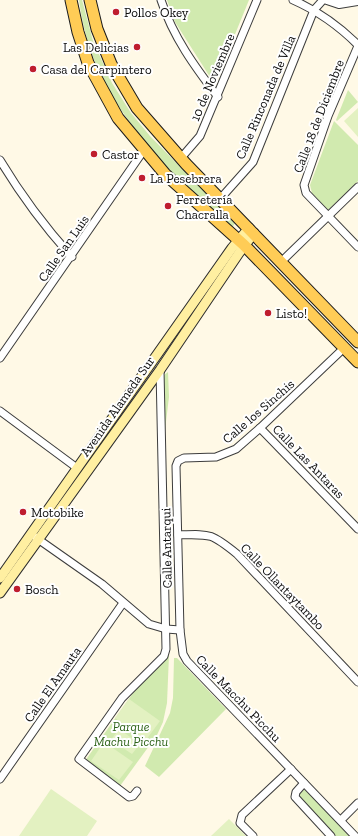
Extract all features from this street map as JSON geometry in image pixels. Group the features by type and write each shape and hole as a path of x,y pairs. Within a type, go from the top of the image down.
{"main road":[{"path":"71,0 78,32 92,72 118,118 144,150 185,194 241,243 358,362"},
{"path":"90,0 98,29 106,50 124,88 142,113 181,158 358,342"},
{"name":"Avenida Alameda Sur","path":"0,593 77,468 251,231"},
{"name":"Avenida Alameda Sur","path":"0,578 35,537 160,370 241,243"}],"street":[{"path":"162,0 170,24 182,47 218,97"},
{"name":"10 de Noviembre","path":"181,158 200,136 218,97 257,0"},
{"path":"293,0 314,10 335,24 358,45"},
{"name":"Calle Rinconada de Villa","path":"220,199 253,162 314,10 323,0"},
{"path":"327,0 341,2 358,1"},
{"name":"Calle 18 de Diciembre","path":"358,45 328,116 304,185 306,193 358,247"},
{"name":"Calle San Luis","path":"0,358 72,257 144,150"},
{"path":"0,160 17,188 46,228 72,257"},
{"path":"281,262 358,187"},
{"name":"Calle los Sinchis","path":"176,466 178,461 184,458 216,457 226,455 236,449 344,348"},
{"path":"137,791 133,796 129,797 78,759 122,698 164,656 166,650 160,370"},
{"path":"0,411 77,468"},
{"name":"Calle Las Antaras","path":"260,428 358,529"},
{"name":"Calle Antarqui","path":"176,466 180,630"},
{"name":"Calle Ollantaytambo","path":"178,535 212,535 218,539 236,554 358,682"},
{"path":"35,537 102,584 149,624 166,630 180,630"},
{"name":"Calle El Amauta","path":"0,779 123,603"},
{"name":"Calle Macchu Picchu","path":"180,630 183,654 187,661 355,836"},
{"path":"253,836 240,823 240,819 291,769"},
{"path":"304,783 296,792 295,797 331,836"},
{"path":"340,820 358,803"}],"green space":[{"path":"79,0 82,0 93,41 112,83 131,113 150,136 235,223 232,228 195,197 164,166 123,112 102,78 94,60 83,22"},
{"path":"167,0 249,0 218,76 214,79 210,77 175,22"},
{"path":"348,90 358,102 337,121 336,120"},
{"path":"358,108 358,137 344,121"},
{"path":"334,121 358,145 358,181 328,210 312,193 310,185"},
{"path":"168,372 169,397 164,438 164,375"},
{"name":"Parque Machu Picchu","path":"169,655 167,703 163,722 157,735 120,786 85,761 138,686"},
{"name":"Parque Machu Picchu","path":"174,658 177,658 226,709 159,777 145,766 170,713 173,698"},
{"path":"129,699 160,721 146,740 115,718"},
{"path":"119,729 140,744 132,754 111,740"},
{"path":"104,742 133,762 119,780 91,761"},
{"path":"51,789 97,821 87,836 19,836"},
{"path":"305,790 350,836 334,836 299,799 300,792"},
{"path":"229,819 246,836 211,836"}],"place":[{"name":"Pollos Okey","path":"116,12"},
{"name":"Las Delicias","path":"137,47"},
{"name":"Casa del Carpintero","path":"33,69"},
{"name":"Castor","path":"94,154"},
{"name":"La Pesebrera","path":"142,178"},
{"name":"Ferretería Chacralla","path":"168,206"},
{"name":"Listo!","path":"268,313"},
{"name":"Motobike","path":"23,512"},
{"name":"Bosch","path":"17,589"}]}
